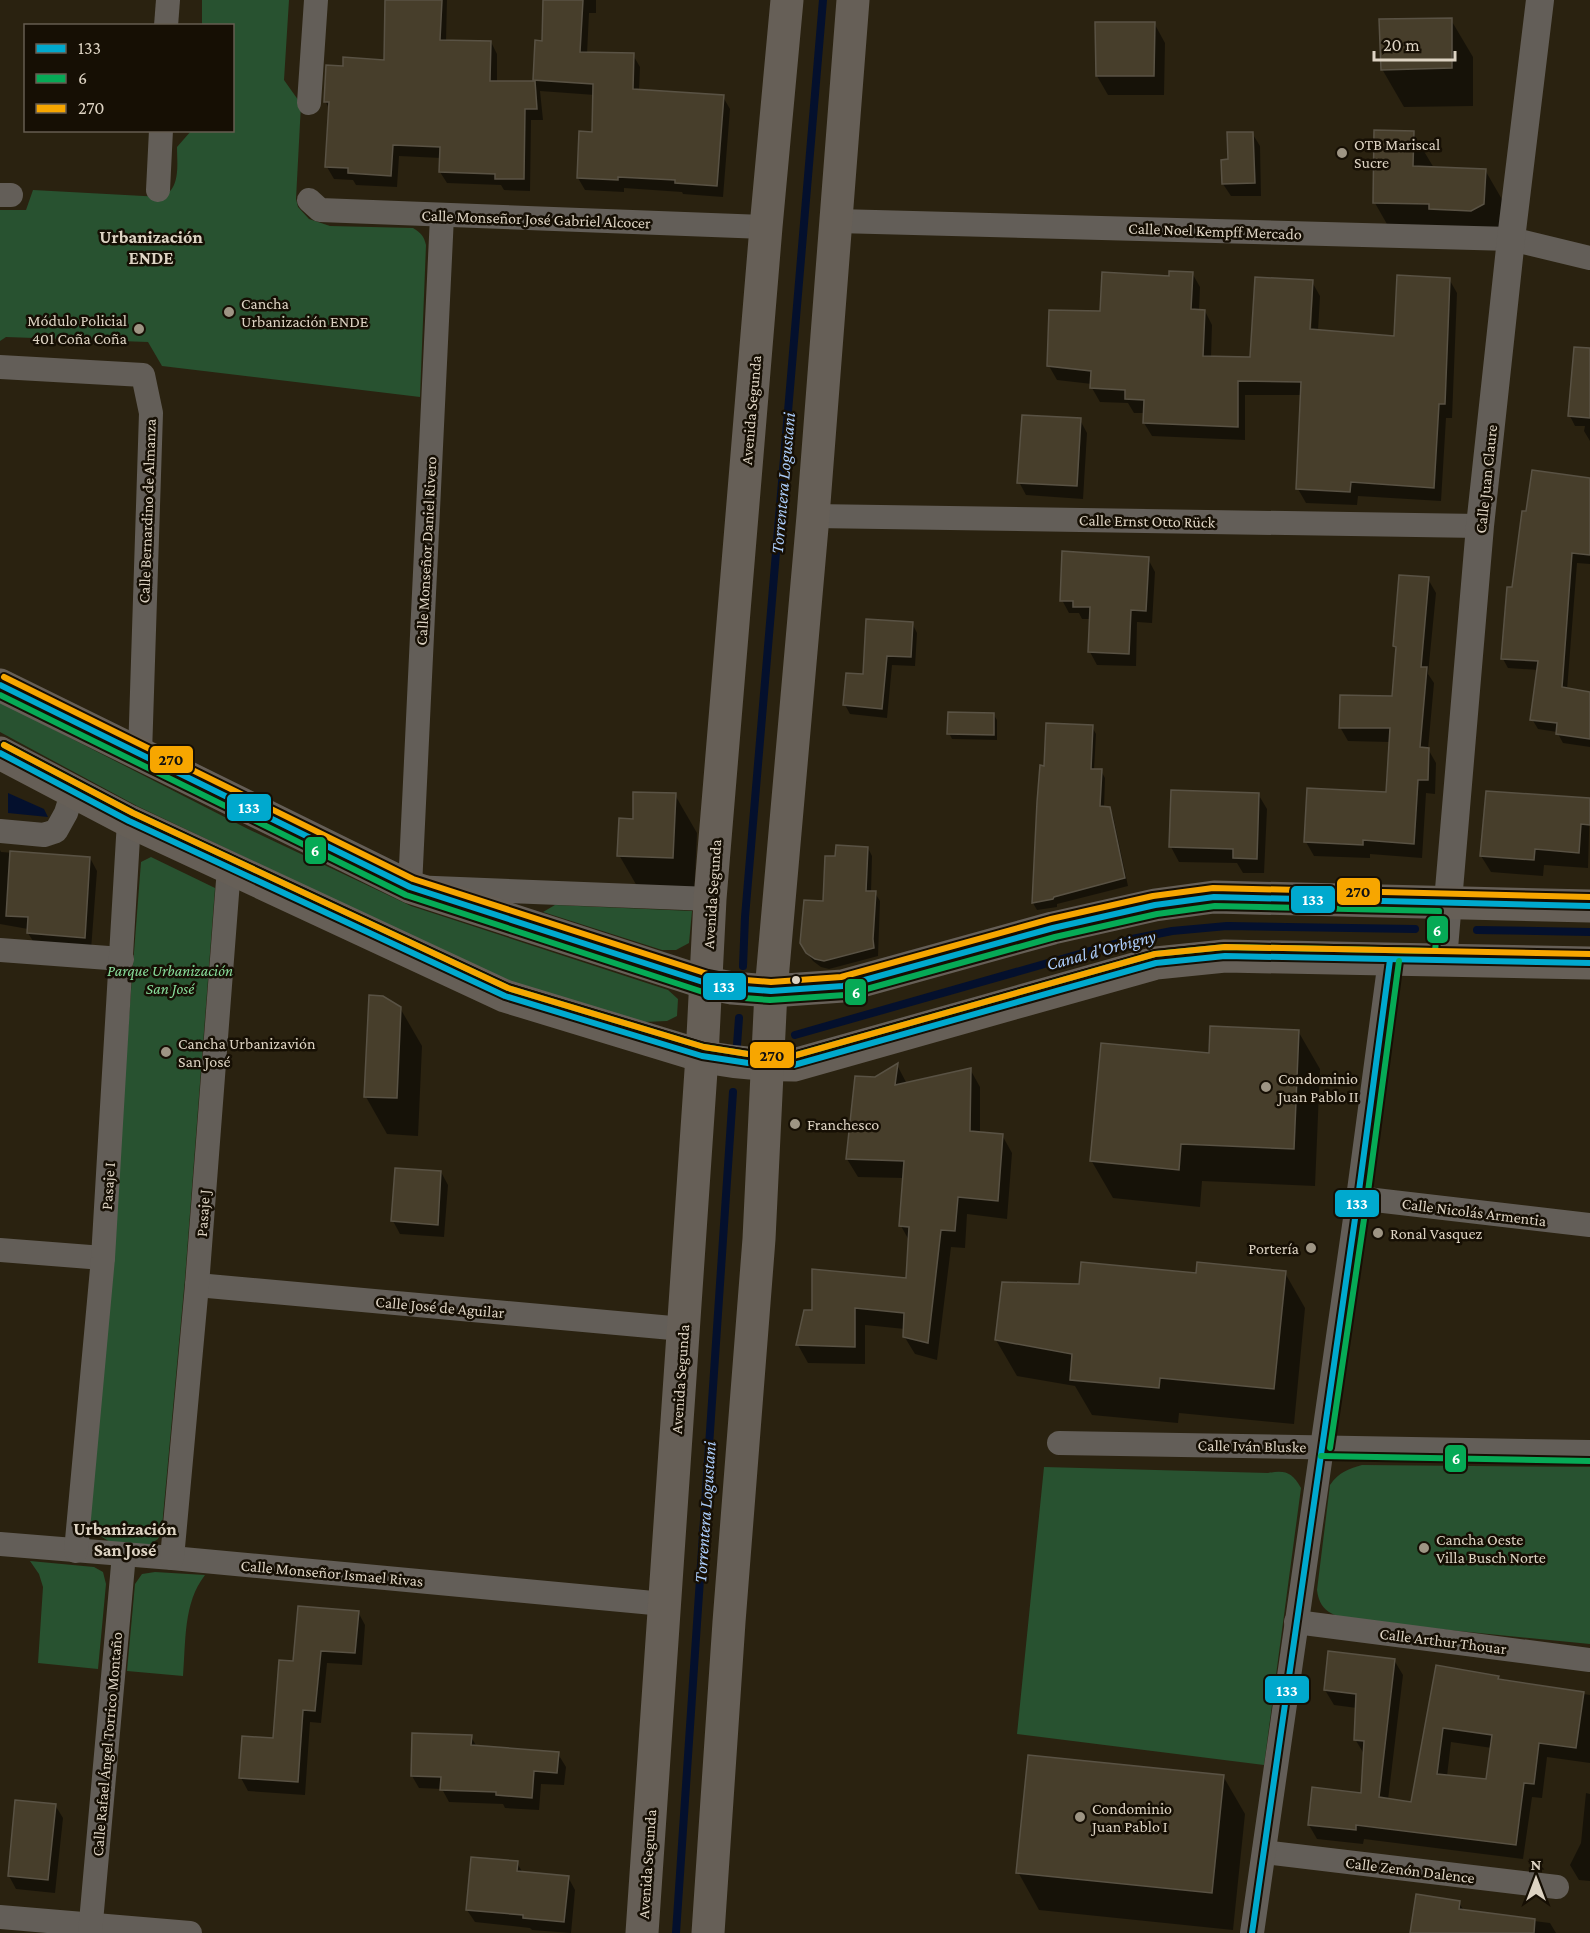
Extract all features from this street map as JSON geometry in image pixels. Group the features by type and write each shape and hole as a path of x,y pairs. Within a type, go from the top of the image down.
{"main road":[{"name":"Avenida Segunda","path":"642,1933 702,1056 710,899 766,227 788,0"},
{"path":"708,1933 729,1622 759,1239 771,991 813,516 853,0"},
{"path":"0,685 410,887 706,982 732,988 771,991 843,986 1053,928 1155,905 1214,897 1590,906"},
{"path":"0,753 129,822 505,996 702,1056 731,1062 794,1065 1156,963 1225,956 1590,963"}],"street":[{"path":"166,24 168,0"},
{"path":"309,103 316,0"},
{"name":"Calle Juan Claure","path":"1443,960 1480,526 1540,0"},
{"path":"158,190 161,132"},
{"name":"Calle Monseñor José Gabriel Alcocer","path":"309,200 320,210 766,227"},
{"name":"Calle Monseñor Daniel Rivero","path":"410,887 442,216"},
{"name":"Calle Noel Kempff Mercado","path":"837,221 1511,239 1590,258"},
{"name":"Calle Bernardino de Almanza","path":"0,367 143,375 151,412 140,754"},
{"name":"Calle Ernst Otto Rück","path":"813,516 1480,526"},
{"path":"0,831 44,835 56,831 66,813 73,791"},
{"name":"Pasaje I","path":"76,1551 103,1258 129,822"},
{"name":"Pasaje J","path":"172,1558 197,1285 229,868"},
{"path":"410,887 710,899"},
{"path":"0,950 122,959"},
{"path":"1252,1933 1390,960"},
{"name":"Calle Nicolás Armentia","path":"1358,1198 1590,1225"},
{"path":"0,1250 103,1258"},
{"name":"Calle José de Aguilar","path":"197,1285 683,1329"},
{"name":"Calle Iván Bluske","path":"1059,1443 1590,1452"},
{"name":"Calle Monseñor Ismael Rivas","path":"0,1544 664,1604"},
{"name":"Calle Rafael Ángel Torrico Montaño","path":"91,1928 123,1554"},
{"name":"Calle Arthur Thouar","path":"1296,1622 1590,1659"},
{"name":"Calle Zenón Dalence","path":"1264,1852 1557,1887"},
{"path":"0,1917 91,1928 190,1933"}],"green space":[{"path":"202,0 289,0 284,80 301,104 296,199 298,207 309,219 330,226 413,228 423,237 426,245 420,397 162,366 148,342 6,337 0,341 0,210 26,210 33,190 162,197 168,193 175,182 177,147 190,132 234,132 234,24 202,24"},
{"path":"0,702 248,829 411,906 668,990 678,999 677,1016 667,1021 644,1022 514,985 137,806 0,732"},
{"name":"Parque Urbanización San José","path":"151,857 215,888 185,1278 162,1527 158,1539 147,1546 110,1542 102,1537 90,1520 141,862"},
{"path":"555,905 692,911 689,943 676,950 662,950 543,912"},
{"path":"1362,1465 1590,1467 1590,1644 1359,1621 1331,1613 1322,1605 1317,1590 1330,1485 1344,1472"},
{"path":"1044,1467 1279,1472 1288,1473 1298,1483 1301,1488 1264,1765 1017,1734"},
{"path":"30,1561 94,1567 103,1572 106,1584 98,1669 38,1663 43,1587 39,1574"},
{"path":"155,1572 205,1575 189,1610 183,1676 127,1671 135,1584 142,1574"}],"water":[{"path":"8,793 44,809 48,817 8,813"}],"building":[{"path":"385,0 442,0 440,40 491,41 490,81 535,81 537,109 525,109 524,179 495,179 495,174 439,172 440,147 393,145 391,176 348,173 348,168 325,167 329,102 324,102 326,65 343,66 343,57 384,60"},
{"path":"543,0 583,0 580,52 634,53 633,89 724,95 717,186 675,183 675,180 618,177 618,180 577,178 579,131 592,132 593,84 533,80 535,40 542,41"},
{"path":"1452,18 1452,68 1381,70 1379,19"},
{"path":"1095,22 1155,22 1154,76 1096,76"},
{"path":"1374,130 1414,131 1413,166 1486,169 1484,204 1471,211 1429,209 1429,204 1373,203"},
{"path":"1227,132 1253,132 1255,183 1222,184 1221,160 1228,159"},
{"path":"1169,271 1193,272 1191,309 1205,310 1203,356 1250,357 1255,277 1313,280 1310,329 1394,336 1397,275 1450,278 1445,404 1439,404 1434,488 1351,482 1350,492 1296,489 1301,382 1238,381 1238,427 1143,423 1144,400 1125,399 1125,390 1090,388 1091,371 1047,366 1049,310 1100,311 1102,272 1169,276"},
{"path":"1574,347 1590,348 1590,418 1568,416"},
{"path":"1022,415 1081,418 1077,486 1017,483"},
{"path":"1532,470 1590,478 1590,555 1572,553 1562,687 1590,692 1590,739 1556,734 1557,723 1530,720 1538,661 1501,659 1507,587 1512,587 1522,511 1526,511"},
{"path":"1062,551 1149,557 1146,611 1131,610 1129,654 1088,652 1090,607 1073,607 1073,601 1060,601"},
{"path":"1399,575 1429,577 1421,667 1427,667 1420,747 1429,748 1428,780 1418,780 1414,844 1363,840 1363,845 1304,842 1307,788 1386,792 1390,728 1339,728 1340,695 1392,696 1396,647 1393,646"},
{"path":"866,619 913,622 911,657 887,656 882,709 843,705 846,673 863,674"},
{"path":"948,712 994,713 994,735 947,734"},
{"path":"1046,723 1093,725 1091,769 1102,769 1100,806 1110,807 1125,878 1032,903 1037,802 1040,765 1044,766"},
{"path":"1171,790 1259,793 1257,859 1233,858 1233,849 1169,847"},
{"path":"1486,791 1590,798 1590,825 1581,824 1579,853 1535,849 1534,860 1480,856"},
{"path":"633,792 676,793 673,858 617,856 619,818 633,819"},
{"path":"836,845 868,847 866,891 876,891 874,948 824,961 815,959 806,953 800,943 804,900 823,901 825,856 835,856"},
{"path":"10,851 90,857 85,938 27,933 28,917 6,916"},
{"path":"369,995 383,996 401,1007 397,1098 364,1097"},
{"path":"1210,1026 1299,1030 1294,1149 1181,1144 1179,1170 1090,1161 1101,1043 1209,1053"},
{"path":"898,1063 895,1085 971,1068 970,1131 1003,1134 998,1201 958,1197 955,1231 941,1230 928,1343 903,1337 904,1313 855,1308 855,1347 796,1345 804,1310 812,1310 812,1269 906,1278 909,1227 899,1226 904,1161 846,1159 855,1076 875,1077"},
{"path":"395,1168 441,1171 438,1225 391,1221"},
{"path":"1081,1262 1196,1273 1197,1262 1286,1271 1274,1389 1160,1378 1159,1388 1070,1380 1072,1354 995,1340 1002,1282 1079,1284"},
{"path":"298,1606 359,1611 355,1653 321,1651 315,1711 303,1710 298,1782 239,1778 242,1736 273,1738 279,1660 293,1661"},
{"path":"1328,1651 1395,1659 1379,1797 1411,1802 1436,1665 1499,1676 1498,1679 1584,1692 1576,1748 1539,1743 1534,1784 1524,1783 1516,1845 1356,1825 1356,1830 1308,1825 1312,1787 1361,1793 1364,1741 1354,1740 1356,1694 1324,1690","holes":["1443,1728 1492,1735 1486,1779 1437,1774"]},
{"path":"412,1733 472,1735 471,1745 559,1752 557,1773 534,1771 532,1798 496,1795 496,1792 440,1790 441,1777 411,1776"},
{"path":"1028,1755 1224,1775 1212,1893 1016,1873"},
{"path":"15,1800 56,1804 48,1880 8,1876"},
{"path":"471,1857 518,1861 517,1871 569,1876 564,1922 523,1918 523,1915 466,1910"},
{"path":"1416,1894 1460,1901 1459,1909 1535,1919 1534,1933 1410,1933"}],"waterway":[{"name":"Torrentera Logustani","path":"743,966 745,917 823,0"},
{"name":"Canal d'Orbigny","path":"795,1035 1132,939 1172,931 1227,926 1415,929"},
{"name":"Canal d'Orbigny","path":"1477,930 1590,932"},
{"name":"Torrentera Logustani","path":"737,1045 739,1018"},
{"name":"Torrentera Logustani","path":"676,1933 733,1092"}],"transit line":[{"name":"270","path":"4,677 413,879 708,974 733,979 771,982 841,977 1051,919 1153,896 1213,888 1590,897"},
{"name":"133","path":"0,685 410,887 706,983 732,988 771,991 843,986 1053,928 1155,905 1214,897 1590,906"},
{"name":"6","path":"0,695 406,895 703,992 731,997 770,1000 845,995 1055,937 1157,914 1215,906 1439,911 1435,951 1225,947 1155,954 793,1056 748,1054 704,1047 508,988 133,813 4,745"},
{"name":"270","path":"4,745 133,813 508,988 704,1047 748,1054 793,1056 1155,954 1225,947 1590,954"},
{"name":"133","path":"0,753 129,821 505,996 702,1056 748,1063 794,1065 1156,963 1225,956 1590,963"},
{"name":"133","path":"1252,1933 1390,960"},
{"name":"6","path":"1330,1448 1399,961"},
{"name":"6","path":"1321,1456 1590,1461"}],"place":[{"name":"OTB Mariscal Sucre","path":"1342,153"},
{"name":"Cancha Urbanización ENDE","path":"229,312"},
{"name":"Módulo Policial 401 Coña Coña","path":"139,329"},
{"name":"Cancha Urbanizavión San José","path":"166,1052"},
{"name":"Condominio Juan Pablo II","path":"1266,1087"},
{"name":"Franchesco","path":"795,1124"},
{"name":"Ronal Vasquez","path":"1378,1233"},
{"name":"Portería","path":"1311,1248"},
{"name":"Cancha Oeste Villa Busch Norte","path":"1424,1548"},
{"name":"Condominio Juan Pablo I","path":"1080,1817"}],"district":[{"name":"Urbanización ENDE","path":"151,247"},
{"name":"Urbanización San José","path":"125,1540"}]}
